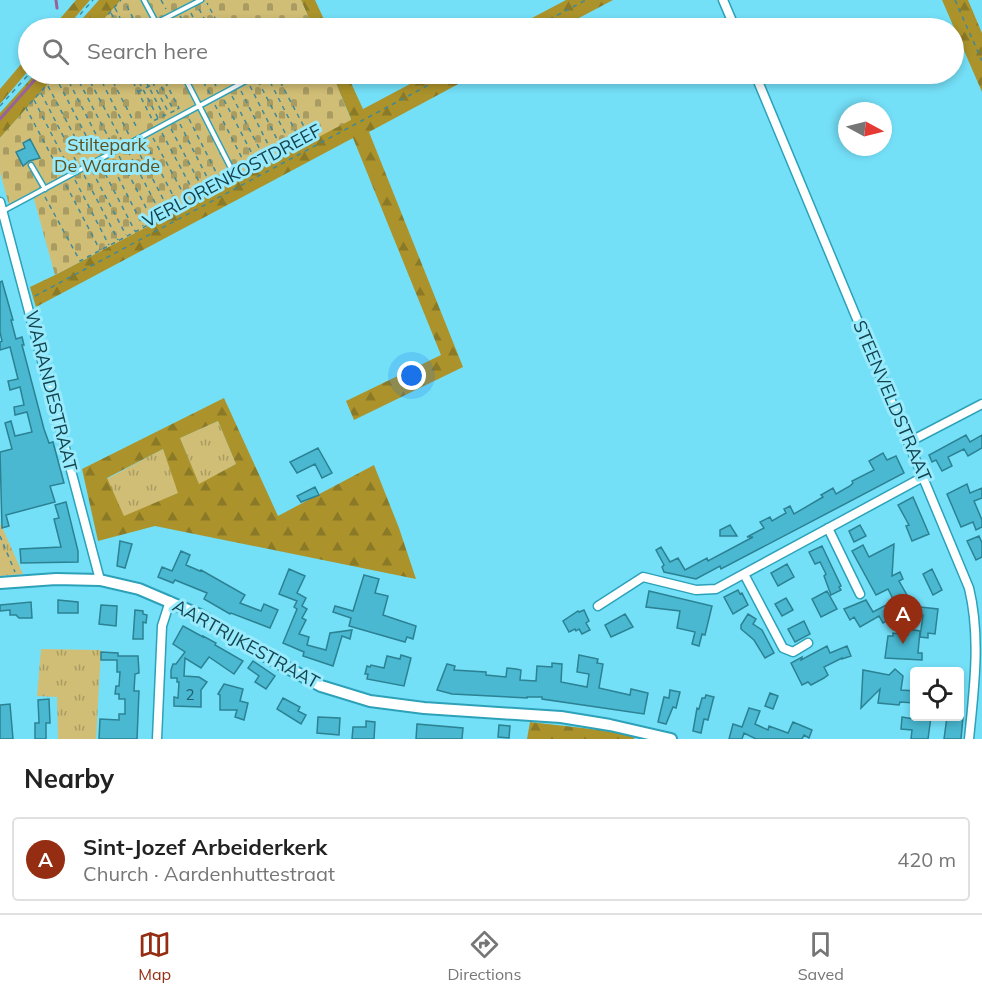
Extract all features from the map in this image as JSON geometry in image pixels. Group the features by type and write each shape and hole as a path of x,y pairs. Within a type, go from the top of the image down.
{"street":[{"path":"723,0 731,18"},
{"name":"STEENVELDSTRAAT","path":"759,84 909,442 972,600 976,629 969,739"},
{"name":"WARANDESTRAAT","path":"1,207 100,580"},
{"path":"909,442 982,404"},
{"path":"598,606 643,577 696,590 716,589 923,477"},
{"path":"828,528 860,594"},
{"path":"744,574 783,648 792,652 808,643"},
{"name":"AARTRIJKESTRAAT","path":"0,583 56,579 100,580 139,589 200,615 260,653 321,686 370,701 424,708 561,717 671,739"},
{"path":"157,739 162,626 170,601"}],"lane":[{"path":"144,0 154,18"},
{"path":"169,18 203,0"},
{"path":"188,84 236,178"},
{"path":"1,207 43,190 238,85"},
{"path":"31,165 43,190"}],"path":[{"path":"77,18 93,0"},
{"path":"106,17 121,0"},
{"path":"203,0 215,18"},
{"path":"552,18 586,0"},
{"path":"956,0 964,18"},
{"path":"196,3 204,18"},
{"path":"127,6 133,18"},
{"path":"188,7 194,18"},
{"path":"114,8 120,18"},
{"path":"110,12 113,18"},
{"path":"178,12 182,18"},
{"path":"964,19 982,61"},
{"path":"0,106 20,84"},
{"path":"48,84 26,108 101,250"},
{"path":"134,84 153,121 179,108 167,84"},
{"path":"140,84 159,119"},
{"path":"138,92 154,84 169,114"},
{"path":"160,84 214,189"},
{"path":"204,84 249,171"},
{"path":"216,84 258,166"},
{"path":"249,84 284,152"},
{"path":"262,84 293,147"},
{"path":"271,84 301,142"},
{"path":"43,190 80,261 310,138 281,84"},
{"name":"VERLORENKOSTDREEF","path":"27,300 430,84"},
{"path":"238,85 275,157"},
{"path":"149,86 206,194"},
{"path":"229,90 267,161"},
{"path":"186,113 223,185"},
{"path":"159,127 197,199"},
{"path":"150,132 188,203"},
{"path":"0,536 18,582"}],"green space":[{"path":"76,0 90,0 75,18 61,18"},
{"path":"99,0 121,0 105,18 83,18"},
{"path":"121,0 301,0 309,18 105,18"},
{"path":"301,0 315,0 323,18 309,18"},
{"path":"566,0 613,0 579,18 532,18"},
{"path":"942,0 968,0 982,33 982,92 964,51 964,18 950,18"},
{"path":"18,68 18,83 0,104 0,89"},
{"path":"26,84 48,84 0,138 0,113"},
{"name":"Stiltepark De Warande","path":"48,84 336,84 351,120 55,275 32,192 9,205 0,172 0,138"},
{"path":"336,84 352,84 363,109 410,84 458,84 369,132 463,367 354,420 346,401 441,355 353,138 36,307 30,287 351,119"},
{"path":"224,398 278,516 374,465 416,579 155,526 98,541 82,469","holes":["218,421 236,464 199,484 180,438","163,449 178,493 124,516 107,478"]},
{"path":"218,421 236,464 199,485 180,438"},
{"path":"163,449 179,493 124,517 107,479"},
{"path":"0,524 2,527 23,574 0,576"},
{"path":"41,649 101,650 96,739 58,739 57,697 37,696"},
{"path":"530,722 635,734 634,739 527,739"}],"building":[{"path":"30,139 40,158 29,161 23,166 16,152 25,148 23,143"},
{"path":"2,281 16,339 22,337 24,345 22,345 44,429 49,443 53,442 64,483 50,486 55,502 6,515 9,526 2,528 0,452 12,449 5,423 11,421 15,436 32,432 27,412 15,415 14,407 24,405 20,387 10,390 8,381 18,379 10,347 0,350 2,341 0,282"},
{"path":"966,435 970,442 982,435 982,448 968,456 964,449 948,457 952,466 942,471 936,460 932,462 929,455"},
{"path":"318,448 332,473 322,478 315,464 297,473 290,462"},
{"path":"883,453 887,460 896,456 904,473 721,569 720,566 696,579 664,572 662,567 664,565 656,550 661,547 670,562 678,558 685,570 707,558 708,561 753,537 747,537 764,528 760,522 770,517 772,521 786,513 784,509 790,506 794,514 823,497 821,495 833,488 836,494 850,486 852,481 874,470 869,461"},
{"path":"967,484 970,493 982,488 982,498 974,501 982,520 982,527 976,530 973,522 961,527 947,494"},
{"path":"315,487 319,495 301,502 297,496"},
{"path":"913,497 929,534 912,541 906,526 909,525 898,505"},
{"path":"66,502 78,551 78,562 21,563 20,549 61,547 54,519 59,518 55,505"},
{"path":"730,525 737,536 720,536 720,530"},
{"path":"860,525 866,536 854,542 849,531"},
{"path":"979,536 982,543 982,557 976,560 967,541"},
{"path":"120,541 132,544 125,568 117,566"},
{"path":"894,544 892,576 900,572 903,579 899,581 911,602 899,609 901,613 883,623 879,616 860,627 854,617 850,620 844,609 866,600 873,612 894,601 888,589 876,595 852,551 863,545 869,557"},
{"path":"822,546 841,586 839,587 841,590 831,595 824,576 826,574 820,562 815,564 809,552"},
{"path":"181,551 190,555 186,565 201,570 245,595 240,603 261,611 264,604 278,610 270,628 230,614 204,599 207,593 175,580 173,583 158,577 162,567 172,571"},
{"path":"787,564 794,577 778,586 771,573"},
{"path":"289,569 305,576 297,593 306,598 302,606 307,609 302,618 306,620 299,634 309,637 307,645 326,650 330,633 352,630 350,639 342,636 333,666 303,656 304,652 283,643 297,609 294,607 297,601 279,594"},
{"path":"932,569 942,590 933,595 923,574"},
{"path":"364,575 379,579 375,593 388,596 383,615 416,626 413,639 407,637 405,642 349,626 351,618 333,612 335,606 353,611"},
{"path":"738,590 748,605 733,614 724,597"},
{"path":"649,591 712,606 705,635 702,634 699,646 692,644 695,632 677,628 680,611 646,607"},
{"path":"827,591 837,609 821,617 812,599"},
{"path":"786,598 793,610 782,616 775,604"},
{"path":"58,600 78,602 78,613 58,613"},
{"path":"31,602 32,618 10,615 10,610 0,611 0,605"},
{"path":"101,605 117,606 116,626 99,624"},
{"path":"920,607 938,609 935,634 928,633 928,638 920,637 923,615 919,614"},
{"path":"135,610 143,611 143,614 147,615 146,623 143,622 143,639 133,639"},
{"path":"584,610 589,621 586,623 590,630 582,634 579,629 569,632 563,621 578,611"},
{"path":"625,614 633,627 611,637 605,625"},
{"path":"748,614 756,619 753,624 762,630 774,653 765,658 754,640 741,629"},
{"path":"804,621 810,634 795,642 788,629"},
{"path":"183,626 216,643 215,645 243,661 234,674 209,657 201,668 185,658 184,676 199,677 207,682 201,690 201,707 174,706 174,697 178,698 179,682 177,678 171,678 171,670 173,664 176,664 185,652 173,644"},
{"path":"908,629 920,631 918,653 922,653 922,660 885,658 888,636 893,636 893,633 908,635"},
{"path":"827,646 830,653 847,646 851,656 824,667 828,675 824,678 811,685 808,682 802,685 791,663"},
{"path":"101,652 118,653 118,656 138,656 139,673 135,674 134,691 139,691 137,739 99,739 100,719 119,720 119,714 125,714 125,699 119,699 119,694 115,694 116,686 119,686 120,672 117,672 117,660 101,660"},
{"path":"401,655 411,658 404,686 367,679 368,674 365,674 367,666 384,668 387,656 400,659"},
{"path":"579,655 598,659 597,663 603,664 599,688 630,695 631,689 648,693 644,714 542,699 542,697 452,694 437,690 447,664 455,666 454,670 486,672 486,675 506,677 507,668 516,669 521,670 520,680 536,681 537,666 552,667 552,663 562,664 561,682 587,687 589,674 577,672"},
{"path":"253,661 275,676 266,689 255,682 259,676 248,668"},
{"path":"895,669 903,676 901,690 910,691 910,703 900,702 899,705 878,703 880,689 861,708 863,670 889,675"},
{"path":"224,684 243,689 240,701 248,703 244,720 235,717 237,710 220,710 220,695 218,694"},
{"path":"670,690 680,692 676,708 673,707 666,724 658,722 664,697 669,698"},
{"path":"770,693 778,696 773,709 765,706"},
{"path":"706,695 714,697 708,720 704,719 701,733 693,731 697,708 699,709 702,698"},
{"path":"283,698 300,707 298,711 306,715 301,724 277,709"},
{"path":"49,699 50,723 46,723 46,739 35,739 35,723 39,723 38,700"},
{"path":"10,704 13,739 0,739 0,705"},
{"path":"749,708 760,711 755,724 768,730 769,726 788,733 793,722 812,730 809,738 804,735 802,739 756,739 744,733 742,739 729,739 733,724 742,727"},
{"path":"318,717 340,718 339,735 317,733"},
{"path":"902,717 910,718 910,721 930,721 928,739 911,739 912,730 901,729"},
{"path":"366,721 375,722 374,739 352,739 353,727 366,727"},
{"path":"946,721 963,721 961,739 944,739"},
{"path":"417,724 463,728 462,739 416,739"},
{"path":"499,725 510,726 509,738 498,737"}],"waterway":[{"path":"56,0 57,8"},
{"path":"0,119 31,84"}],"place":[{"name":"Sint-Jozef Arbeiderkerk","path":"903,644"}]}
